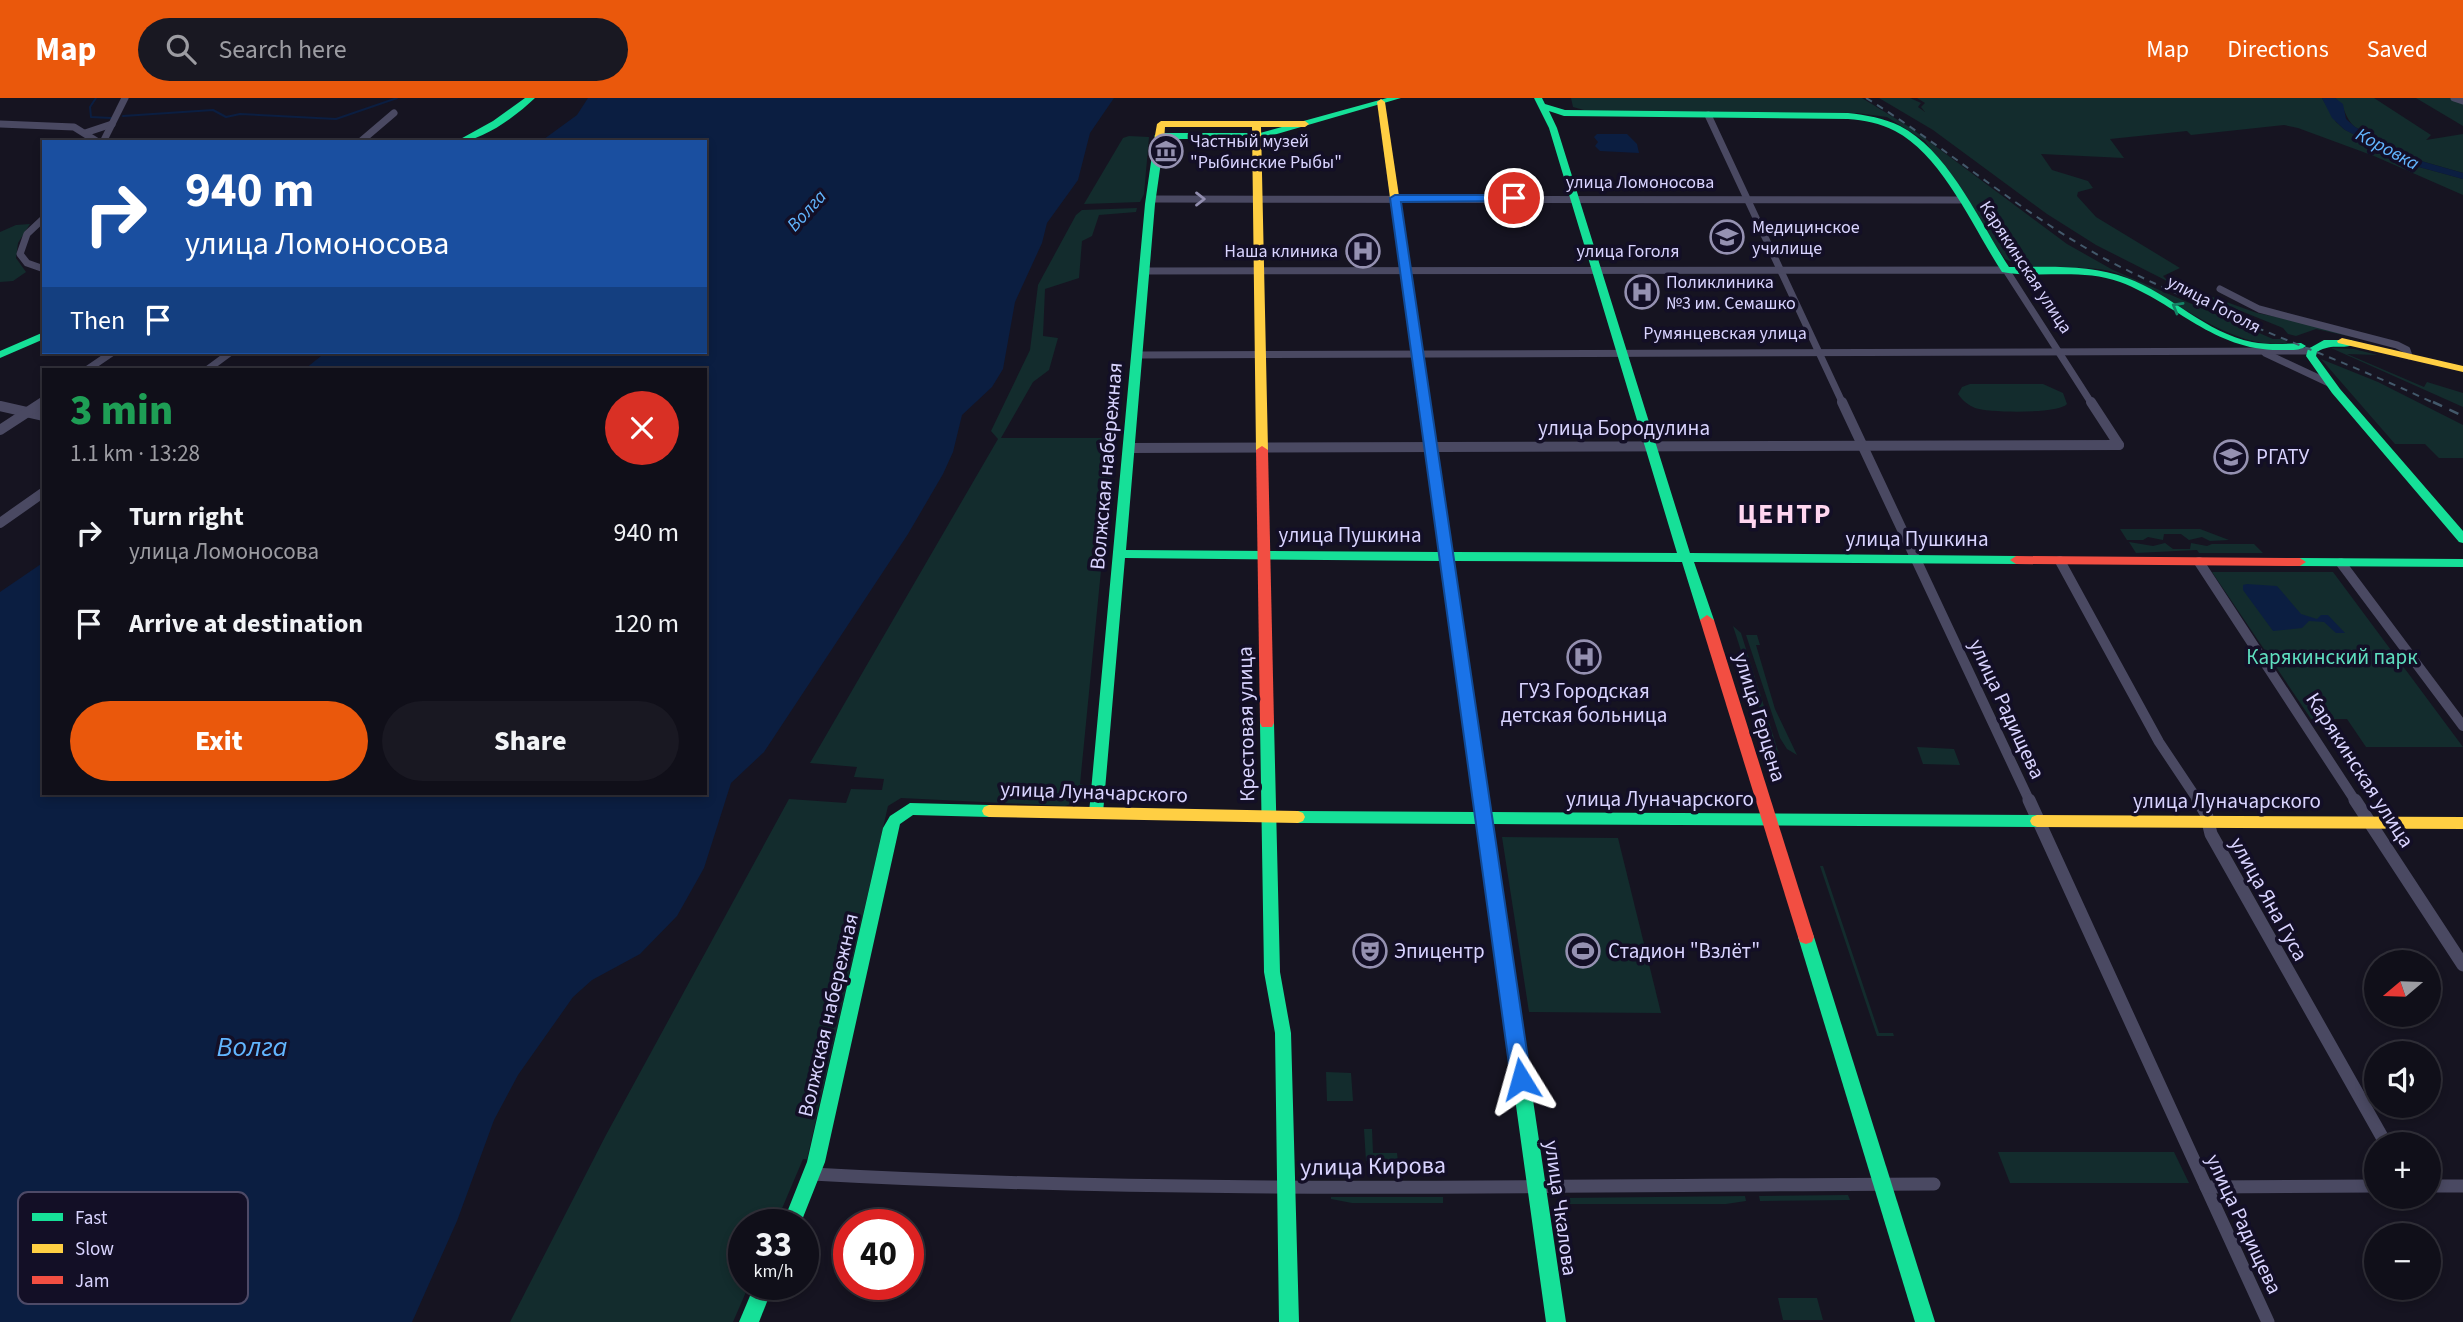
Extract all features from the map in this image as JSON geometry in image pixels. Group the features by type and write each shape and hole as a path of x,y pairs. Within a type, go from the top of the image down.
{"street":[{"path":"101,140 125,98"},
{"path":"463,140 496,123 531,98"},
{"path":"1256,130 1305,124 1397,98"},
{"path":"2454,98 2463,102"},
{"name":"улица Чкалова","path":"1381,102 1556,1322"},
{"name":"Карякинская улица","path":"1548,108 1577,113 1858,116 1888,124 1928,150 2119,445"},
{"name":"улица Герцена","path":"1548,108 1679,544 1686,558 1770,821 1925,1322"},
{"path":"362,140 394,113"},
{"name":"улица Радищева","path":"1708,115 2268,1322"},
{"path":"0,124 68,126 97,140"},
{"path":"85,133 112,124"},
{"name":"Волжская набережная","path":"1096,813 1138,355 1143,271 1160,130 1256,130"},
{"name":"Крестовая улица","path":"1256,130 1253,199 1259,272 1272,972 1283,1032 1289,1322"},
{"name":"улица Ломоносова","path":"1151,199 1960,200"},
{"path":"42,220 27,234 21,248 22,259 42,268"},
{"path":"34,266 42,264"},
{"name":"улица Гоголя","path":"1143,271 2084,272 2121,279 2240,346"},
{"path":"2220,289 2259,309 2397,345 2407,351 2409,356"},
{"path":"0,355 42,336"},
{"path":"2463,370 2319,338 2304,350 2332,387 2463,539"},
{"path":"2240,346 2332,387"},
{"name":"Румянцевская улица","path":"1138,355 2058,351 2240,346 2304,350"},
{"name":"Румянцевская улица","path":"2240,346 2262,352 2304,350"},
{"path":"2262,352 2332,387"},
{"path":"89,368 110,354"},
{"path":"209,368 228,354"},
{"path":"0,430 42,402"},
{"path":"0,406 42,416"},
{"name":"улица Бородулина","path":"1129,448 2119,445"},
{"path":"0,523 42,493"},
{"name":"улица Пушкина","path":"1119,554 2463,564"},
{"name":"улица Яна Гуса","path":"2060,561 2159,742 2193,790 2211,834 2379,1132"},
{"name":"Карякинская улица","path":"2199,562 2463,965"},
{"path":"2341,563 2463,726"},
{"name":"улица Луначарского","path":"901,814 930,807 1268,817 2463,823"},
{"name":"Волжская набережная","path":"798,1209 813,1174 891,828 901,814"},
{"name":"улица Кирова","path":"813,1174 1072,1187 1287,1190 1934,1184"},
{"path":"2206,1187 2364,1186"},
{"path":"2441,1186 2463,1186"},
{"path":"749,1322 758,1300"}],"green space":[{"path":"1571,98 1862,98 1911,128 2067,244 2113,270 2273,339 2284,339 2287,343 2244,339 2222,330 2116,273 2088,268 2032,267 2005,259 1925,141 1887,117 1857,113 1584,110 1573,107"},
{"path":"1879,98 1910,98 1921,103 1918,107 1925,112 1921,107 1925,103 1917,98 2322,98 2336,122 2345,130 2419,167 2463,179 2463,195 2374,156 2284,125 2191,135 2187,131 2110,139 2124,158 2041,154 2052,170 2088,181 2093,188 2078,192 2077,196 2096,217 2180,268 2163,276 2168,281 2257,313 2311,324 2352,337 2316,329 2296,336 2288,334 2283,328 2167,281 2096,245 2047,214 1933,130"},
{"path":"2335,98 2374,98 2431,135 2426,140 2463,134 2463,173 2421,161 2355,127"},
{"path":"2416,98 2450,98 2463,103 2463,126"},
{"path":"1149,137 1144,194 1140,202 1084,204 1123,138"},
{"path":"1137,208 1136,212 1099,215 1092,236 1082,241 1079,278 1045,289 1043,336 1058,338 1049,370 1033,382 1001,438 1114,438 1080,784 1084,785 1080,796 1065,806 901,798 888,806 807,1159 803,1159 782,1209 728,1209 728,1300 743,1300 733,1322 510,1322 606,1135 789,799 846,803 851,789 882,790 884,779 854,777 857,767 810,763 998,439 991,431 1030,350 1038,285 1076,215 1082,210"},
{"path":"30,224 18,243 16,258 26,272 13,281 0,282 0,232 16,225"},
{"path":"2331,348 2354,349 2378,355 2347,354 2424,387 2427,382 2463,393 2463,407"},
{"path":"2321,359 2378,382 2463,425 2463,458 2439,458 2425,444 2395,444"},
{"path":"1970,384 2043,384 2063,393 2067,404 2038,411 1983,410 1970,406 1958,394 1962,387"},
{"path":"2120,529 2200,529 2229,540 2210,541 2202,537 2189,540 2181,534 2164,534 2163,540 2148,537 2143,540 2127,540"},
{"path":"2129,542 2153,546 2165,543 2173,549 2190,549 2191,543 2207,546 2254,544 2263,553 2199,553 2197,550 2136,553"},
{"name":"Карякинский парк","path":"2212,572 2333,572 2463,747 2366,747 2347,719 2311,719"},
{"path":"1733,626 1741,633 1779,754 1773,750"},
{"path":"1746,635 1757,635 1760,645 1756,645 1775,709 1797,755 1787,749 1780,738"},
{"path":"1917,747 1954,749 1960,765 1923,764"},
{"name":"Стадион \"Взлёт\"","path":"1502,837 1618,838 1661,1013 1529,1012"},
{"path":"1820,866 1823,866 1879,1033 1893,1033 1894,1036 1877,1036"},
{"path":"1326,1072 1351,1073 1353,1101 1327,1101"},
{"path":"1364,1129 1372,1129 1373,1153 1397,1153 1398,1162 1366,1161"},
{"path":"1998,1152 2174,1152 2189,1183 2010,1183"},
{"path":"1848,1195 1850,1200 1760,1201 1759,1196"},
{"path":"1745,1196 1746,1201 1726,1204 1565,1204 1564,1198"},
{"path":"1331,1197 1443,1197 1443,1203 1352,1203"},
{"path":"1778,1298 1817,1298 1823,1320 1783,1320"}],"water":[{"name":"Волга","path":"588,98 1114,98 1090,133 1078,180 1047,223 1042,243 1015,302 1003,369 992,387 962,415 953,452 943,474 908,534 764,752 731,783 704,868 677,916 640,954 592,980 573,997 518,1075 494,1120 457,1221 412,1322 0,1322 0,592 42,563 42,795 707,795 707,368 306,368 324,354 707,354 707,140 543,140 577,115"},
{"name":"Коровка","path":"2322,98 2335,98 2343,104 2346,119 2355,127 2421,161 2463,173 2463,179 2419,167 2345,130 2332,118"},
{"path":"1597,134 1627,134 1637,144 1639,153 1600,151 1595,146 1598,142 1594,137"},
{"path":"2243,585 2277,586 2301,614 2317,619 2321,615 2328,615 2345,633 2336,633 2324,622 2309,621 2302,628 2273,631 2243,590"}],"waterway":[{"path":"96,98 90,107 91,117 111,118"},
{"path":"123,116 213,110 226,117 240,114 336,119 397,98"}],"railway":[{"path":"1866,98 2016,203 2109,261 2190,299 2436,404"},
{"path":"2433,402 2463,416"}],"traffic: fast":[{"path":"463,140 496,123 531,98"},
{"path":"1158,136 1260,136 1397,98"},
{"path":"1538,98 1553,128 1679,544 1691,568 1707,620"},
{"path":"1543,106 1564,113 1848,116 1884,123 1904,132 1934,160 1948,177 2006,270 2065,270 2109,276 2155,295 2231,339 2260,346 2301,346"},
{"path":"1096,813 1150,204 1159,141"},
{"path":"0,355 42,336"},
{"path":"2351,343 2324,343 2312,351 2311,356 2336,391 2463,539"},
{"path":"1424,404 1556,1322"},
{"path":"1120,554 2016,560"},
{"path":"2300,562 2463,563"},
{"path":"1267,723 1272,972 1283,1033 1289,1322"},
{"path":"797,1209 816,1162 891,828 895,820 910,809 989,811"},
{"path":"1298,817 2037,821"},
{"path":"1806,937 1925,1322"},
{"path":"749,1322 758,1300"}],"traffic: slow":[{"path":"1381,102 1424,404"},
{"path":"1159,141 1161,124 1305,124"},
{"path":"1256,124 1262,450"},
{"path":"2342,341 2463,369"},
{"path":"989,811 1298,817"},
{"path":"2037,821 2463,823"}],"traffic: jam":[{"path":"1262,450 1267,723"},
{"path":"2016,560 2300,562"},
{"path":"1707,620 1806,937"}],"place":[{"name":"Частный музей \"Рыбинские Рыбы\"","path":"1166,151"},
{"name":"Медицинское училище","path":"1727,237"},
{"name":"Наша клиника","path":"1363,251"},
{"name":"Поликлиника №3 им. Семашко","path":"1642,292"},
{"name":"РГАТУ","path":"2231,457"},
{"name":"ГУЗ Городская детская больница","path":"1584,657"},
{"name":"Эпицентр","path":"1370,951"},
{"name":"Стадион \"Взлёт\"","path":"1583,951"}],"district":[{"name":"ЦЕНТР","path":"1785,513"}],"route":[{"path":"1514,198 1395,198 1521,1079"}]}
